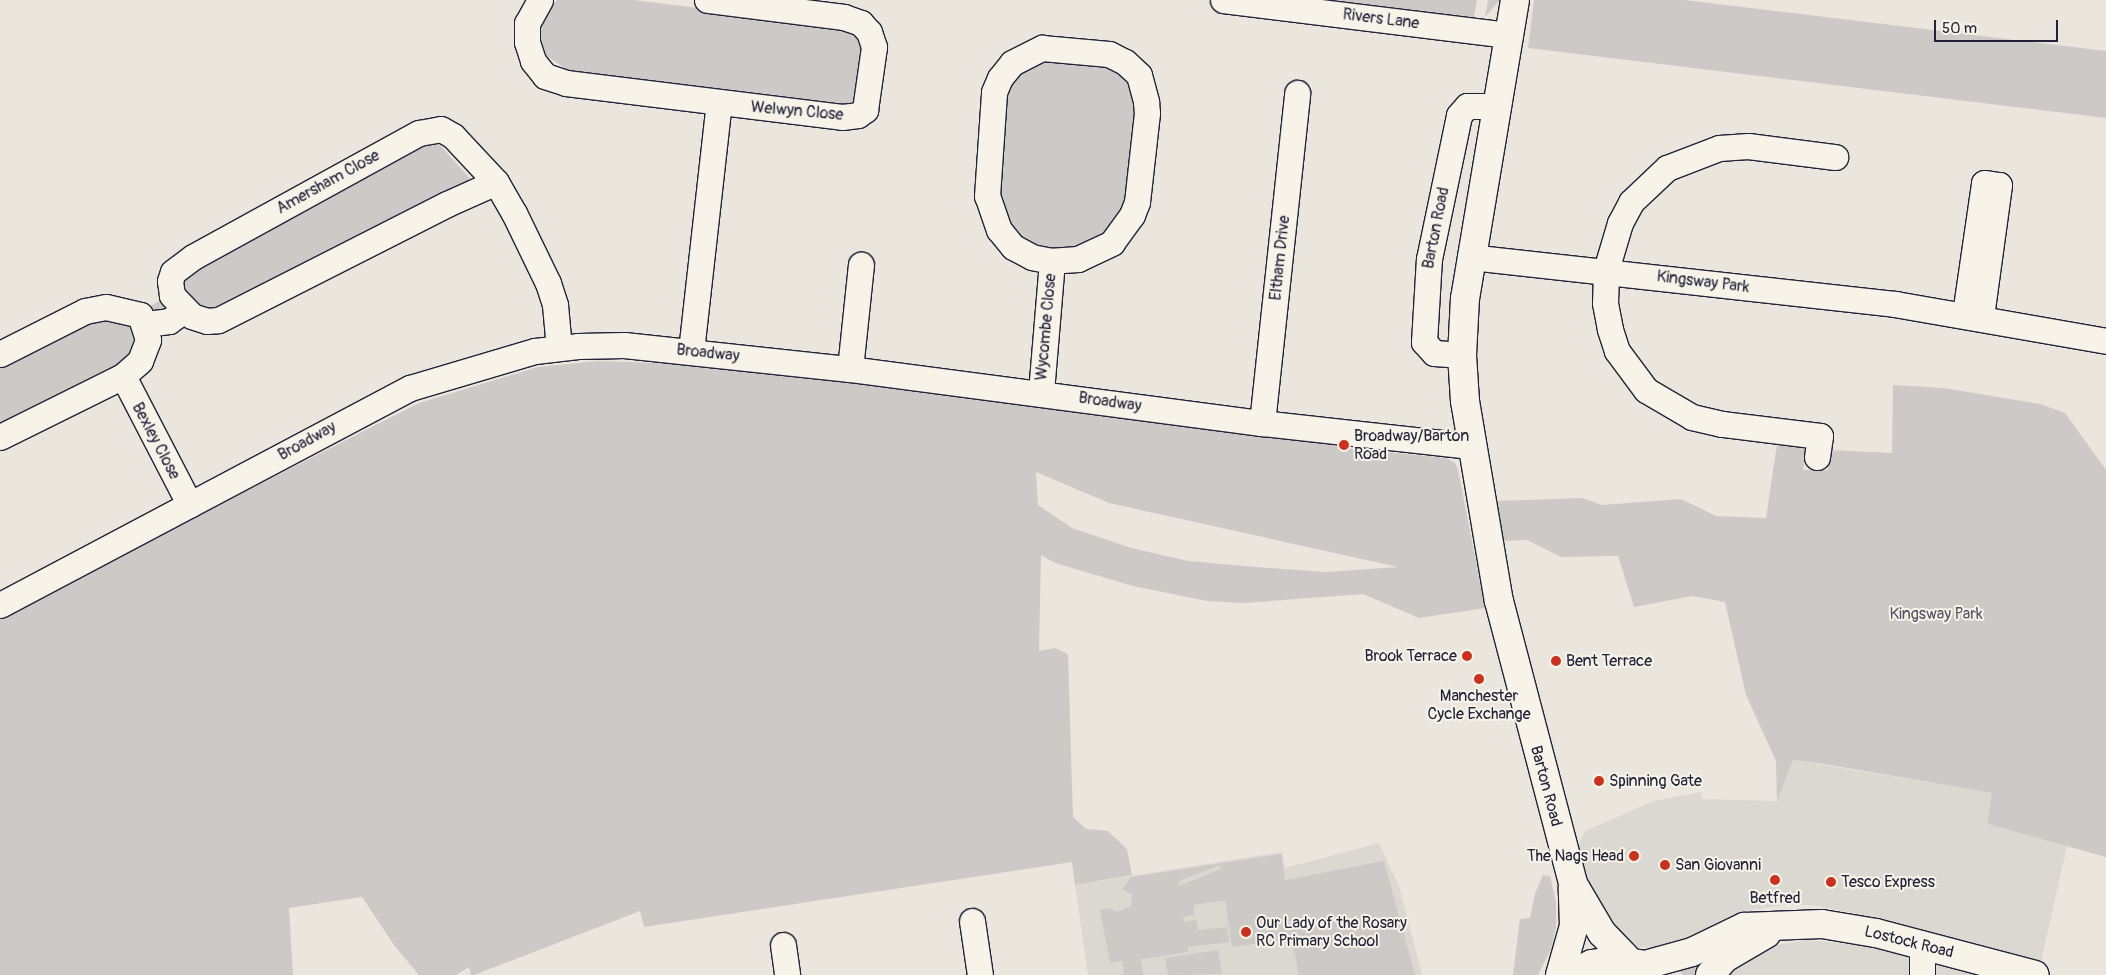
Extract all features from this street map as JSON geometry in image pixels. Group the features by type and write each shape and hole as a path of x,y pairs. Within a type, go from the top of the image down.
{"main road":[{"path":"1470,446 1462,355 1470,257 1498,106 1515,0"},
{"name":"Barton Road","path":"1470,446 1499,601 1573,884 1574,926 1560,975"},
{"name":"Barton Road","path":"1573,884 1602,933 1644,968"},
{"path":"1710,975 1731,954 1780,926"},
{"name":"Lostock Road","path":"1569,975 1592,964 1644,968 1692,952 1744,928 1780,926 1848,927 2034,975"}],"street":[{"name":"Welwyn Close","path":"540,0 528,23 528,42 533,61 545,76 566,83 842,117 858,116 869,101 874,46 869,32 861,23 844,17 707,0"},
{"name":"Rivers Lane","path":"1223,0 1510,35"},
{"name":"Wycombe Close","path":"1056,48 1109,54 1126,62 1139,75 1144,95 1147,113 1137,202 1123,231 1112,243 1078,259 1052,261 1032,257 1013,247 999,230 991,213 986,179 994,92 1000,78 1012,63 1029,53 1056,48"},
{"name":"Eltham Drive","path":"1262,423 1297,93"},
{"path":"691,351 719,103"},
{"name":"Barton Road","path":"1462,355 1434,353 1424,342 1429,259 1459,115 1467,106 1498,106"},
{"name":"Amersham Close","path":"160,310 173,272 193,257 430,128 441,129 453,136 496,182 548,283 555,305 559,348"},
{"path":"1817,456 1820,436 1722,424 1692,417 1646,390 1629,371 1612,336 1605,303 1606,270 1620,223 1631,202 1667,168 1719,148 1748,146 1835,157"},
{"path":"0,354 85,311 106,306 160,310 197,319 218,320 447,204 496,182"},
{"name":"Kingsway Park","path":"1470,257 1606,270 1973,316 2106,341"},
{"name":"Wycombe Close","path":"1041,392 1052,261"},
{"path":"850,369 861,265"},
{"path":"0,438 122,376 140,361 160,310"},
{"name":"Broadway","path":"0,605 410,388 493,362 559,348 624,345 691,351 1041,392 1262,423 1470,446"},
{"name":"Bexley Close","path":"122,376 190,505"},
{"path":"972,921 980,975"},
{"path":"783,944 788,975"},
{"path":"1922,945 1922,975"}],"shaded area":[{"path":"1793,760 1992,793 1987,824 2067,846 2040,966 1853,913 1813,905 1783,905 1740,912 1689,938 1661,948 1638,947 1612,929 1573,856 1585,831 1654,801 1700,792 1702,799 1777,801"},
{"name":"Our Lady of the Rosary RC Primary School","path":"1379,843 1400,889 1422,975 1088,975 1075,885 1282,852 1285,868"},
{"path":"1806,940 1869,946 1973,975 1725,975 1754,949"}],"green space":[{"path":"557,0 633,0 846,26 862,36 856,102 849,105 583,75 567,70 546,55 539,32 543,16"},
{"path":"1285,0 1477,0 1473,22"},
{"path":"1488,0 1500,0 1485,17"},
{"path":"1534,0 1684,0 2106,51 2106,118 1528,48"},
{"path":"1044,58 1108,64 1131,78 1137,102 1124,212 1095,245 1055,249 1036,247 1019,238 1009,226 997,196 1002,93 1017,73"},
{"path":"430,139 439,144 474,183 217,313 190,309 178,274"},
{"path":"162,299 172,305 161,319 147,308"},
{"path":"93,314 137,326 132,359 0,431 0,361"},
{"path":"598,361 715,365 1339,443 1343,448 1447,458 1455,463 1458,470 1485,608 1419,618 1363,594 1244,603 1207,601 1133,586 1055,563 1041,555 1039,651 1055,648 1068,654 1073,817 1086,829 1108,831 1127,849 1132,875 1075,885 1072,862 644,927 640,911 474,975 471,975 469,967 456,975 419,975 394,945 362,897 289,908 293,975 0,975 0,616 419,403 538,367","holes":["1036,472 1109,503 1398,567 1326,572 1188,561 1131,548 1072,528 1038,505"]},
{"name":"Kingsway Park","path":"1893,385 1944,388 2040,404 2065,413 2106,470 2106,857 1987,824 1992,793 1824,764 1793,760 1777,801 1776,761 1746,695 1725,602 1692,596 1634,607 1618,556 1561,557 1527,540 1503,541 1493,501 1583,498 1602,505 1681,499 1716,516 1766,518 1777,444 1807,447 1803,470 1828,470 1830,450 1892,453"},
{"name":"Our Lady of the Rosary RC Primary School","path":"1281,854 1285,880 1384,861 1415,975 1299,975 1292,939 1232,947 1225,900 1194,905 1194,915 1183,917 1184,922 1196,920 1198,930 1227,927 1229,942 1188,947 1188,952 1141,959 1143,975 1124,975 1122,961 1110,963 1100,910 1109,908 1117,912 1131,906 1132,895 1122,889 1131,877","holes":["1220,865 1220,869 1179,886 1179,881"]},
{"path":"1543,875 1550,876 1556,902 1556,927 1551,949 1538,975 1513,975 1520,919 1530,918 1535,894"},
{"path":"1218,950 1222,974 1168,975 1165,958"},
{"path":"1690,961 1700,971 1698,975 1683,975 1676,968"}],"place":[{"name":"Broadway/Barton Road","path":"1344,445"},
{"name":"Brook Terrace","path":"1467,656"},
{"name":"Bent Terrace","path":"1556,661"},
{"name":"Manchester Cycle Exchange","path":"1479,679"},
{"name":"Spinning Gate","path":"1599,781"},
{"name":"The Nags Head","path":"1634,856"},
{"name":"San Giovanni","path":"1665,865"},
{"name":"Betfred","path":"1775,880"},
{"name":"Tesco Express","path":"1831,882"},
{"name":"Our Lady of the Rosary RC Primary School","path":"1246,932"}]}
